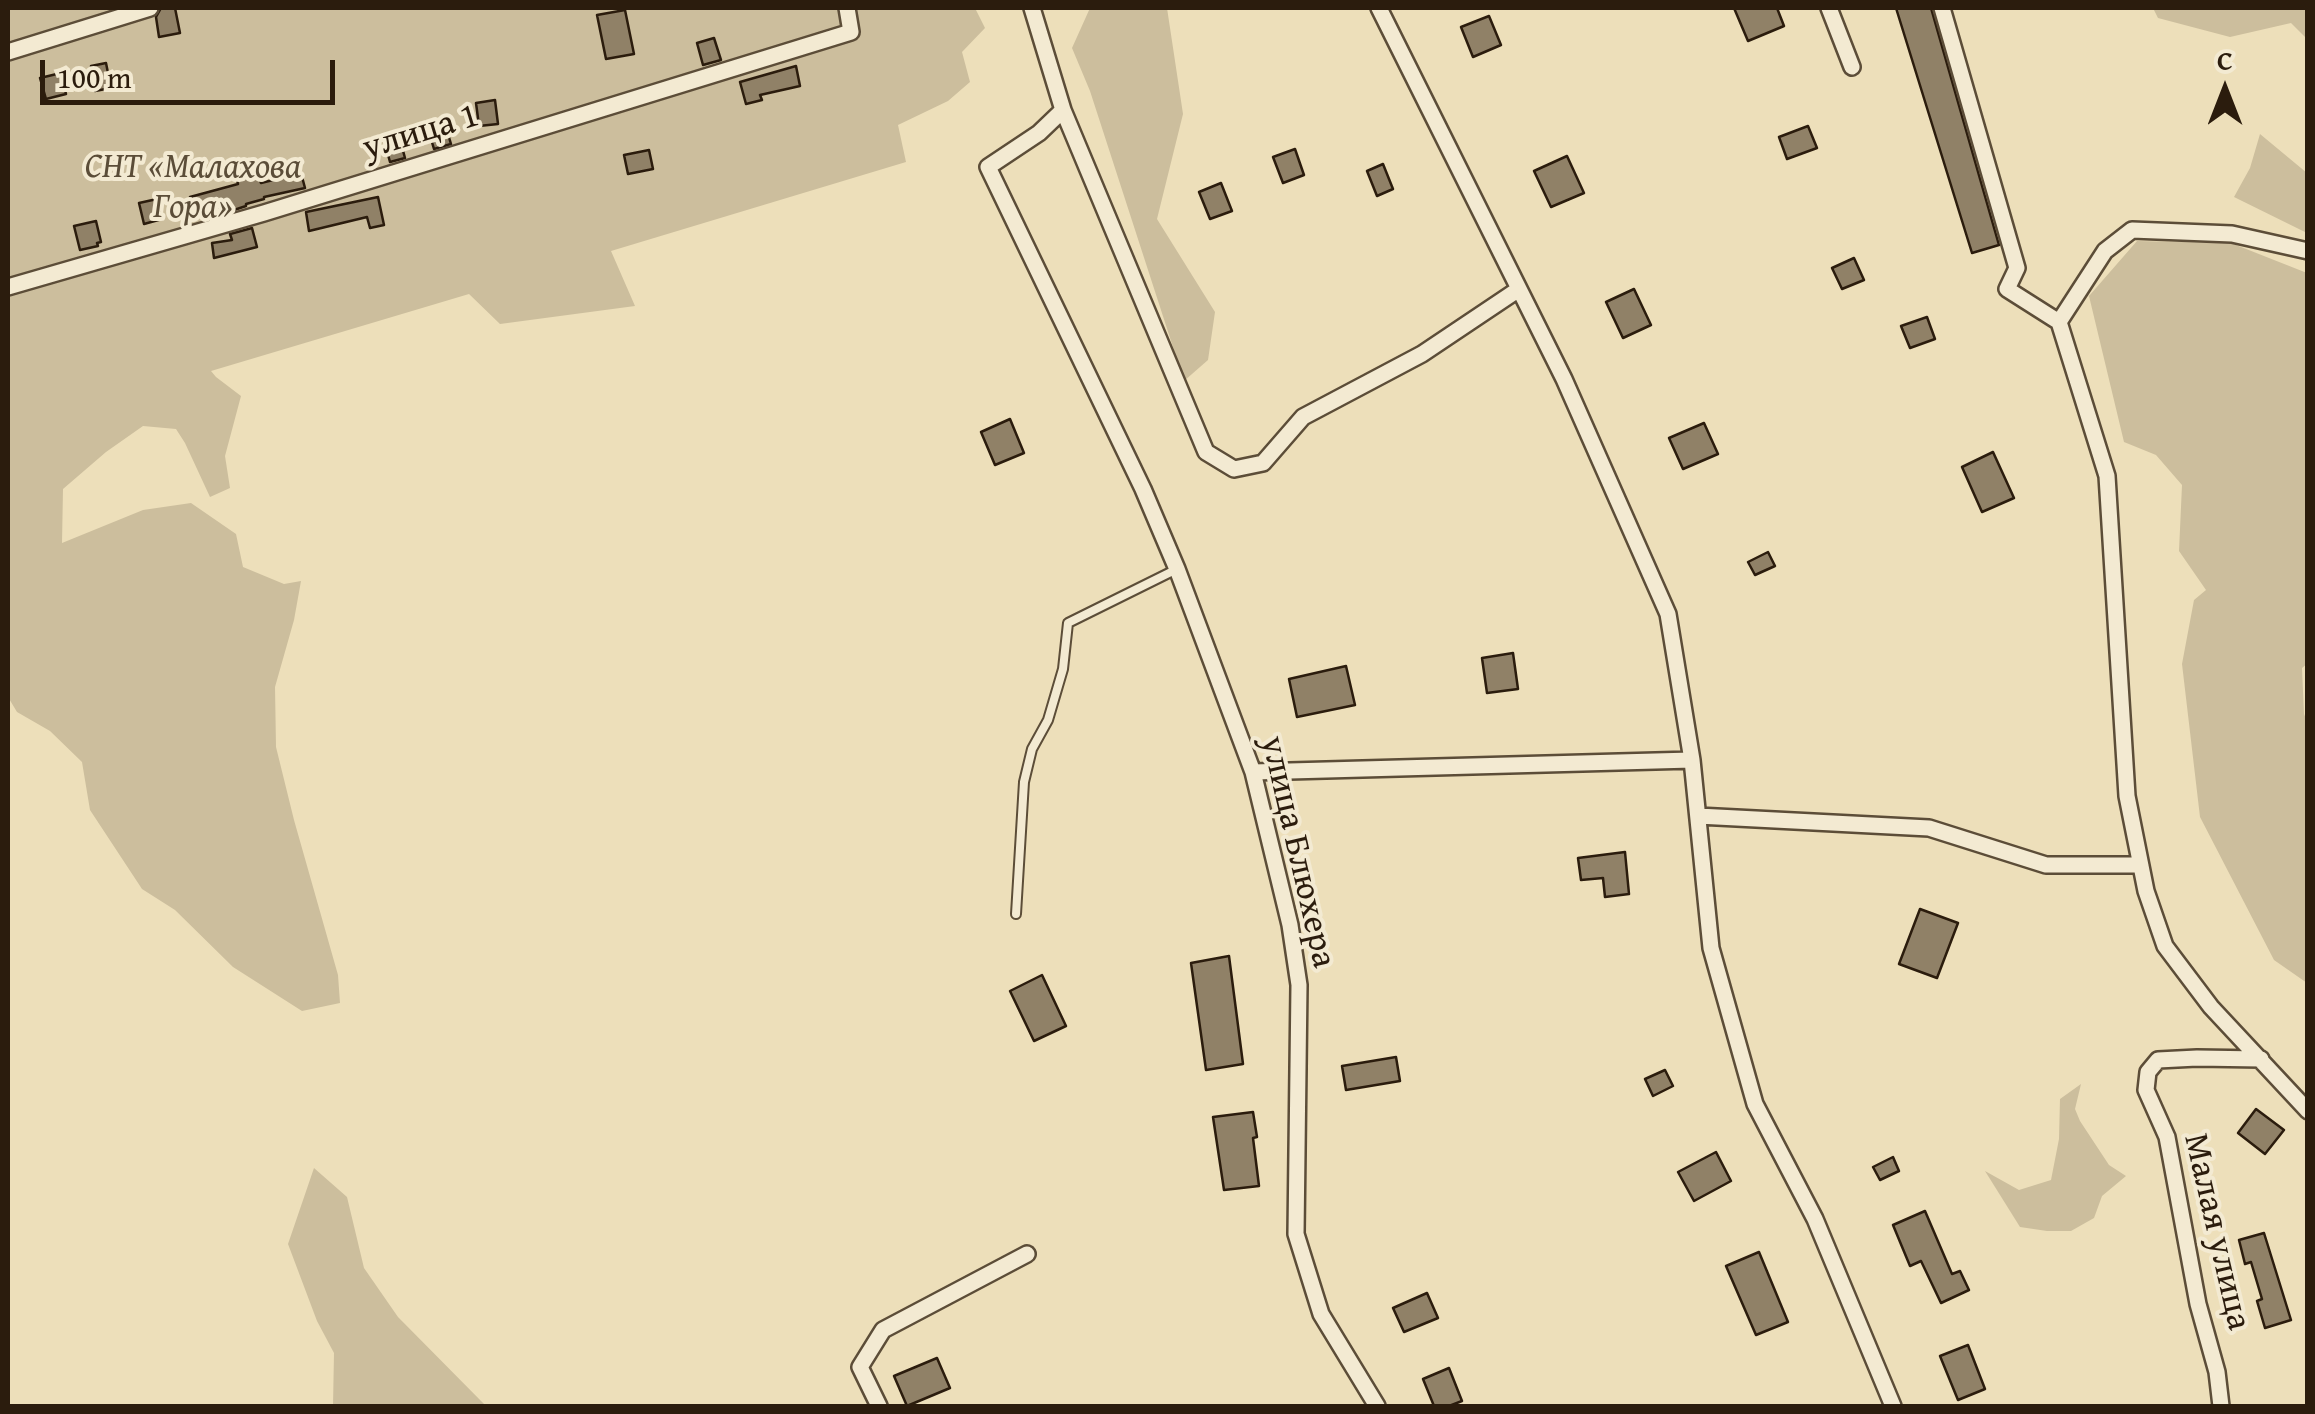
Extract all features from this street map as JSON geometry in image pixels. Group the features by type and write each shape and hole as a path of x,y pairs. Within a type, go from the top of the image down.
{"street":[{"path":"8,52 150,8"},
{"name":"улица 1","path":"8,286 264,213 851,32 848,8"},
{"path":"1032,8 1062,110 1206,452 1234,470 1263,462 1303,417 1422,354 1519,289"},
{"path":"1380,8 1564,379 1668,614 1692,760 1711,948 1755,1104 1815,1218 1893,1406"},
{"path":"1830,8 1852,67"},
{"path":"1942,8 2018,268 2007,289 2059,322 2107,476 2127,796 2146,891 2165,946 2211,1006 2308,1110"},
{"name":"улица Блюхера","path":"1062,110 1039,134 988,167 1143,489 1254,772 1290,925 1299,985 1296,1234 1321,1314 1377,1406"},
{"path":"2059,322 2105,250 2132,230 2232,234 2308,251"},
{"path":"1254,772 1692,760"},
{"path":"1698,816 1929,828 2046,865 2141,865"},
{"name":"Малая улица","path":"2221,1406 2218,1372 2198,1304 2167,1138 2146,1090 2148,1072 2158,1060 2260,1059"},
{"path":"879,1406 860,1367 883,1330 1027,1254"}],"lane":[{"path":"1016,914 1024,782 1032,749 1048,720 1063,668 1068,623 1177,570"}],"green space":[{"name":"СНТ «Малахова Гора»","path":"8,8 975,8 985,28 962,52 970,82 948,101 898,125 906,162 611,251 635,306 500,324 469,294 211,371 241,396 225,456 230,488 210,497 176,429 143,426 63,489 62,543 143,510 191,503 236,534 243,567 284,584 301,581 275,687 276,747 338,975 340,1003 302,1011 233,967 175,910 142,889 90,810 82,762 50,731 17,712 8,697"},
{"path":"1090,8 1167,8 1183,114 1157,219 1215,312 1208,360 1184,381 1090,91 1072,48"},
{"path":"2153,8 2307,8 2307,39 2291,23 2230,37 2158,18"},
{"path":"2260,134 2307,173 2307,233 2234,197 2250,168"},
{"path":"2137,241 2231,243 2307,273 2308,663 2302,668 2308,724 2307,983 2274,960 2200,817 2182,664 2194,600 2206,590 2179,551 2182,485 2156,455 2124,442 2089,296"},
{"path":"2081,1084 2075,1109 2080,1121 2109,1165 2126,1176 2102,1196 2094,1218 2071,1231 2020,1227 1985,1171 2019,1190 2051,1180 2059,1139 2060,1099"},
{"path":"314,1168 347,1197 364,1268 398,1317 486,1406 333,1406 334,1353 317,1321 288,1244"}],"building":[{"path":"161,8 175,8 180,33 159,37 156,17"},
{"path":"1734,8 1777,8 1784,26 1748,41"},
{"path":"1896,8 1931,8 1999,245 1972,253"},
{"path":"625,10 634,54 606,59 597,15"},
{"path":"1489,16 1501,45 1473,57 1461,27"},
{"path":"714,38 721,60 703,65 697,43"},
{"path":"106,63 111,88 95,91 91,66"},
{"path":"796,66 800,86 760,95 762,100 746,104 740,82"},
{"path":"61,73 66,94 46,99 40,78"},
{"path":"495,100 498,124 479,126 476,103"},
{"path":"445,124 451,144 434,149 428,129"},
{"path":"1808,126 1817,148 1787,159 1779,137"},
{"path":"399,136 405,158 390,162 384,140"},
{"path":"1295,149 1304,175 1283,183 1273,157"},
{"path":"649,150 653,169 628,174 624,155"},
{"path":"1567,156 1584,193 1551,207 1534,171"},
{"path":"1383,164 1393,189 1377,196 1367,171"},
{"path":"301,173 305,188 264,197 225,213 223,207 195,215 190,197 258,175 261,183"},
{"path":"1221,183 1232,211 1210,219 1199,192"},
{"path":"378,197 384,225 370,228 367,217 309,231 306,212"},
{"path":"157,199 162,219 144,224 139,203"},
{"path":"96,221 101,242 80,250 74,226"},
{"path":"252,228 257,247 214,258 212,243 232,240 230,234"},
{"path":"1854,258 1864,280 1842,289 1832,268"},
{"path":"1634,289 1651,325 1623,338 1606,302"},
{"path":"1927,317 1935,339 1910,348 1901,326"},
{"path":"1010,419 1024,453 995,465 981,432"},
{"path":"1704,423 1718,454 1683,469 1669,438"},
{"path":"1993,452 2014,498 1982,512 1962,467"},
{"path":"1768,552 1775,566 1755,575 1748,562"},
{"path":"1513,653 1518,689 1487,693 1482,658"},
{"path":"1346,666 1355,705 1297,717 1289,679"},
{"path":"1625,852 1629,894 1605,897 1603,878 1581,880 1578,858"},
{"path":"1920,909 1958,923 1937,978 1899,964"},
{"path":"1229,956 1243,1064 1206,1070 1191,963"},
{"path":"1042,975 1066,1026 1034,1041 1010,991"},
{"path":"1396,1057 1400,1081 1346,1090 1342,1066"},
{"path":"1665,1070 1673,1086 1653,1096 1645,1079"},
{"path":"2256,1109 2284,1130 2265,1154 2238,1133"},
{"path":"1253,1112 1259,1186 1224,1190 1213,1117"},
{"path":"1716,1152 1731,1181 1694,1201 1678,1172"},
{"path":"1893,1157 1899,1171 1880,1180 1873,1167"},
{"path":"1925,1211 1952,1274 1960,1271 1969,1290 1941,1303 1921,1261 1910,1266 1893,1225"},
{"path":"2264,1233 2291,1320 2265,1328 2257,1301 2262,1299 2251,1262 2245,1264 2239,1240"},
{"path":"1759,1252 1788,1322 1756,1335 1726,1266"},
{"path":"1427,1293 1438,1318 1404,1332 1393,1308"},
{"path":"1968,1345 1985,1389 1958,1400 1940,1356"},
{"path":"937,1358 950,1388 907,1406 894,1376"},
{"path":"1449,1368 1462,1401 1434,1406 1423,1379"}]}
